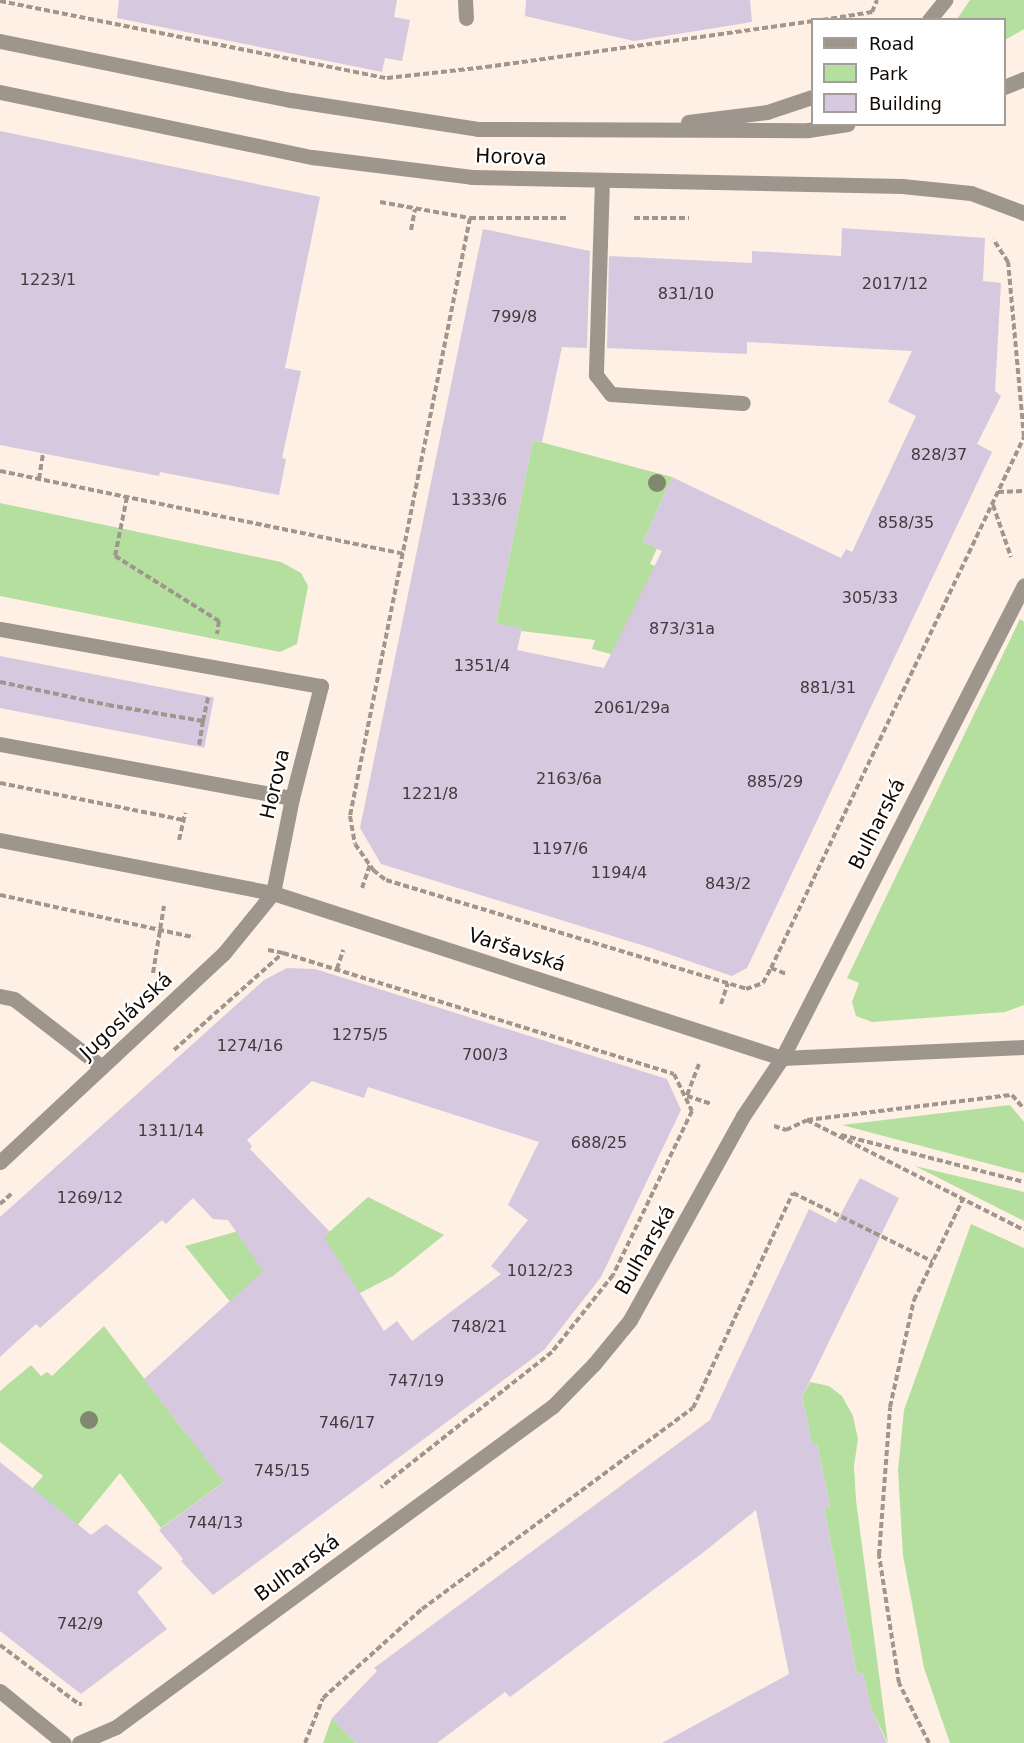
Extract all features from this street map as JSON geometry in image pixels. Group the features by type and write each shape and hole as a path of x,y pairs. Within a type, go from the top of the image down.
{"street":[{"path":"465,0 466,18"},
{"path":"930,18 945,0"},
{"name":"Horova","path":"0,41 291,100 478,129 808,130 835,126"},
{"path":"1006,87 1024,79"},
{"name":"Horova","path":"0,92 312,157 472,177 902,186 971,193 1024,213"},
{"path":"625,130 767,111 811,98"},
{"path":"602,180 596,375 611,394 743,403"},
{"name":"Bulharská","path":"79,1743 116,1727 553,1406 594,1364 630,1320 743,1116 782,1058 1023,586"},
{"path":"0,628 214,668"},
{"name":"Horova","path":"214,668 321,686 292,798 273,893"},
{"path":"0,744 292,798"},
{"name":"Varšavská","path":"0,840 273,893 782,1058 1024,1047"},
{"name":"Jugoslávská","path":"0,1162 231,945 273,893"},
{"path":"0,996 14,999 102,1066"},
{"path":"0,1691 64,1743"}],"path":[{"path":"834,18 872,12 877,0"},
{"path":"0,1 387,78 486,67 811,21"},
{"path":"411,230 415,209 471,218 696,218"},
{"path":"471,218 350,816 355,844 373,870 386,880 746,989 763,983 771,968 1024,437 1008,262 990,233"},
{"path":"39,479 44,453"},
{"path":"0,471 403,554"},
{"path":"997,492 1024,491"},
{"path":"0,783 183,820 214,668 219,621 114,556 127,497"},
{"path":"992,504 1023,586"},
{"path":"0,682 108,705 203,721"},
{"path":"0,895 231,945 283,952 674,1074 692,1111 613,1275 552,1352 376,1491"},
{"path":"743,1116 786,1130 807,1120 1012,1095 1024,1109"},
{"path":"807,1120 1024,1230"},
{"path":"834,1133 1024,1182"},
{"path":"305,1743 323,1698 422,1610 693,1408 793,1193 932,1261"},
{"path":"929,1743 899,1683 879,1555 890,1407 914,1300 963,1199"},
{"path":"0,1645 79,1704 91,1701"}],"green space":[{"path":"970,0 1024,0 1024,29 1006,39 1006,18 958,18"},
{"path":"533,440 672,477 643,542 657,548 650,564 662,569 618,656 592,649 595,640 521,631 496,623"},
{"path":"0,503 281,562 301,573 308,586 297,644 280,652 0,596"},
{"path":"1020,619 1024,622 1024,1005 1005,1012 872,1022 856,1016 852,1002 859,983 847,978"},
{"path":"1010,1105 1024,1122 1024,1173 842,1125"},
{"path":"915,1166 1024,1192 1024,1221"},
{"path":"368,1197 444,1235 393,1276 360,1293 331,1314 276,1358 185,1246 242,1230 277,1279"},
{"path":"971,1224 1024,1248 1024,1743 950,1743 924,1668 903,1555 898,1470 904,1410"},
{"path":"104,1326 185,1432 228,1479 161,1528 120,1473 71,1533 31,1490 43,1476 0,1442 0,1391 31,1365 41,1376 47,1372 52,1376"},
{"path":"810,1382 829,1386 842,1396 853,1416 858,1439 854,1466 856,1500 888,1743 871,1709 863,1673 857,1674 824,1508 830,1507 817,1444 812,1444 802,1397"},
{"path":"332,1718 356,1743 323,1743"}],"building":[{"path":"119,0 397,0 394,17 410,20 402,61 385,58 382,72 117,18"},
{"path":"526,0 750,0 752,22 634,41 525,16"},
{"path":"0,131 320,197 285,368 301,371 282,458 286,459 279,495 160,472 159,476 0,445"},
{"path":"842,228 985,238 983,281 1001,283 995,391 1001,396 977,444 992,452 747,968 732,976 651,948 381,864 360,828 483,229 590,251 587,348 562,347 542,442 533,440 496,623 522,628 517,650 604,668 662,551 643,542 672,477 841,558 846,549 852,552 916,416 888,402 912,351 747,342 747,354 607,348 609,256 752,263 752,251 841,256"},
{"path":"0,656 214,698 204,748 0,708"},
{"path":"287,968 315,969 667,1079 681,1110 601,1277 544,1350 213,1595 181,1561 183,1559 159,1530 224,1482 144,1379 263,1271 228,1220 213,1219 193,1198 166,1224 162,1220 40,1328 36,1324 0,1357 0,1217 264,980","holes":["312,1081 364,1098 368,1087 539,1142 508,1205 528,1220 491,1266 501,1274 412,1341 397,1321 384,1331 324,1237 330,1232 250,1149 252,1146 247,1140"]},
{"path":"860,1178 899,1198 802,1397 812,1444 817,1444 830,1507 824,1508 857,1674 863,1673 871,1709 887,1743 662,1743 789,1674 756,1510 700,1555 510,1697 505,1692 437,1743 356,1743 332,1718 377,1671 374,1668 710,1420 809,1209 836,1223"},
{"path":"0,1462 91,1535 106,1524 163,1568 137,1592 167,1629 81,1694 0,1631"}]}
